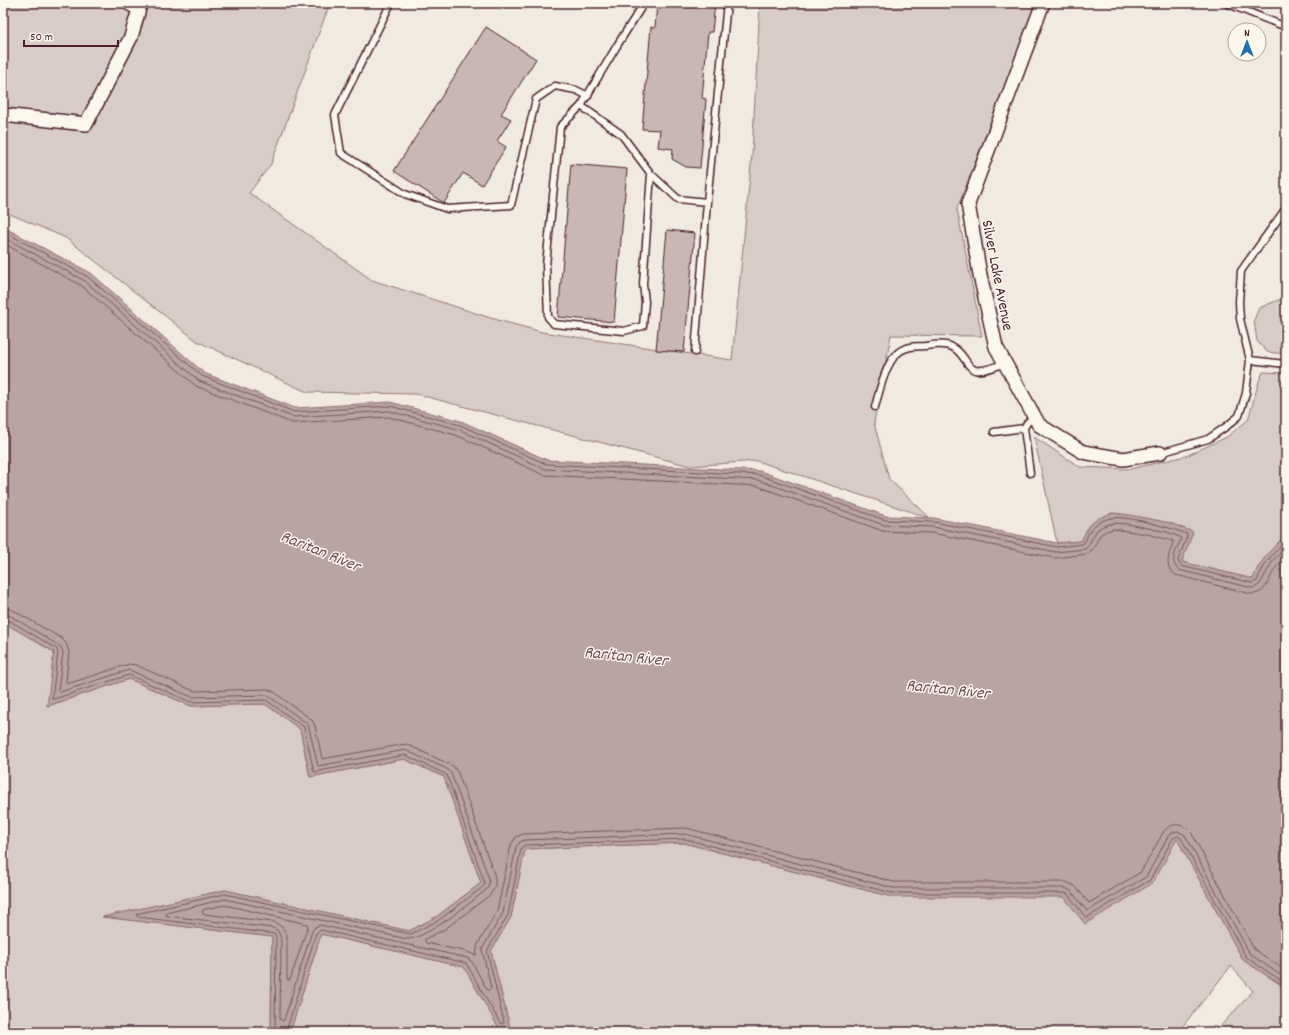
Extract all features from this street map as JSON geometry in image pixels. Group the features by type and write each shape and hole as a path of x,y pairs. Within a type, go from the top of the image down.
{"street":[{"path":"3,115 86,124 131,37 139,9 128,3"},
{"name":"Silver Lake Avenue","path":"1043,3 968,204 980,275 996,348 1039,425 1083,452 1123,459 1160,453"}],"lane":[{"path":"391,3 335,115 341,153 405,194 447,209 511,205 536,99 555,86 576,90 588,96"},
{"path":"644,3 588,96 581,106 560,127 546,265 548,317 554,324 624,331 643,326 645,302 644,284 651,174"},
{"path":"695,352 707,202 727,3"},
{"path":"1226,3 1242,6 1286,27"},
{"path":"581,106 621,134 651,174 678,199 707,202"},
{"path":"1160,453 1208,439 1239,416 1246,394 1250,360 1240,319 1240,271 1286,208"},
{"path":"875,407 893,356 905,348 944,344 952,346 960,351 970,367 976,370 1005,363"},
{"path":"1250,360 1286,364"},
{"path":"1030,474 1024,428 1034,416"},
{"path":"994,432 1024,428"}],"shaded area":[{"path":"3,3 330,3 271,164 249,193 372,280 494,319 542,332 732,360 752,155 760,3 1037,3 957,209 982,336 891,335 874,423 889,479 930,518 757,461 690,466 416,394 307,392 197,341 66,238 3,211"},
{"path":"1286,297 1286,354 1267,352 1257,341 1254,320 1259,308"},
{"path":"1263,372 1286,373 1286,535 1267,555 1259,566 1253,579 1182,562 1170,523 1129,515 1112,513 1089,525 1081,541 1057,543 1034,437 1080,467 1130,469 1186,456 1227,437 1248,420"},
{"path":"3,622 54,652 48,706 129,679 191,706 265,704 300,729 310,777 404,759 444,777 481,883 436,917 409,931 225,890 104,917 272,937 271,1032 3,1032"},
{"path":"1177,839 1243,960 1286,988 1286,1032 1215,1032 1253,991 1231,966 1178,1032 511,1032 491,951 511,917 525,849 684,843 892,897"},
{"path":"321,934 464,967 501,1032 290,1032"}],"water":[{"name":"Raritan River","path":"3,227 91,273 204,373 295,408 390,402 461,421 547,460 760,471 886,516 934,518 1057,543 1081,541 1089,525 1099,518 1112,513 1129,515 1170,523 1193,532 1182,562 1253,579 1257,569 1268,553 1286,535 1286,988 1243,960 1177,839 1153,883 1085,924 1064,897 892,897 684,843 525,849 511,917 491,951 511,1032 501,1032 464,967 321,934 290,1032 271,1032 272,937 102,917 225,890 409,931 436,917 481,883 444,777 404,759 310,777 300,729 265,704 191,706 129,679 47,706 54,652 3,622"}],"building":[{"path":"657,3 715,3 712,32 708,32 702,98 706,99 700,168 686,167 672,159 673,149 658,147 660,130 642,129 651,27 655,28"},
{"path":"486,27 536,59 501,114 511,119 497,141 506,147 482,185 463,173 444,203 394,171"},
{"path":"571,164 627,169 614,322 558,317"},
{"path":"667,230 695,233 684,352 656,350"}]}
